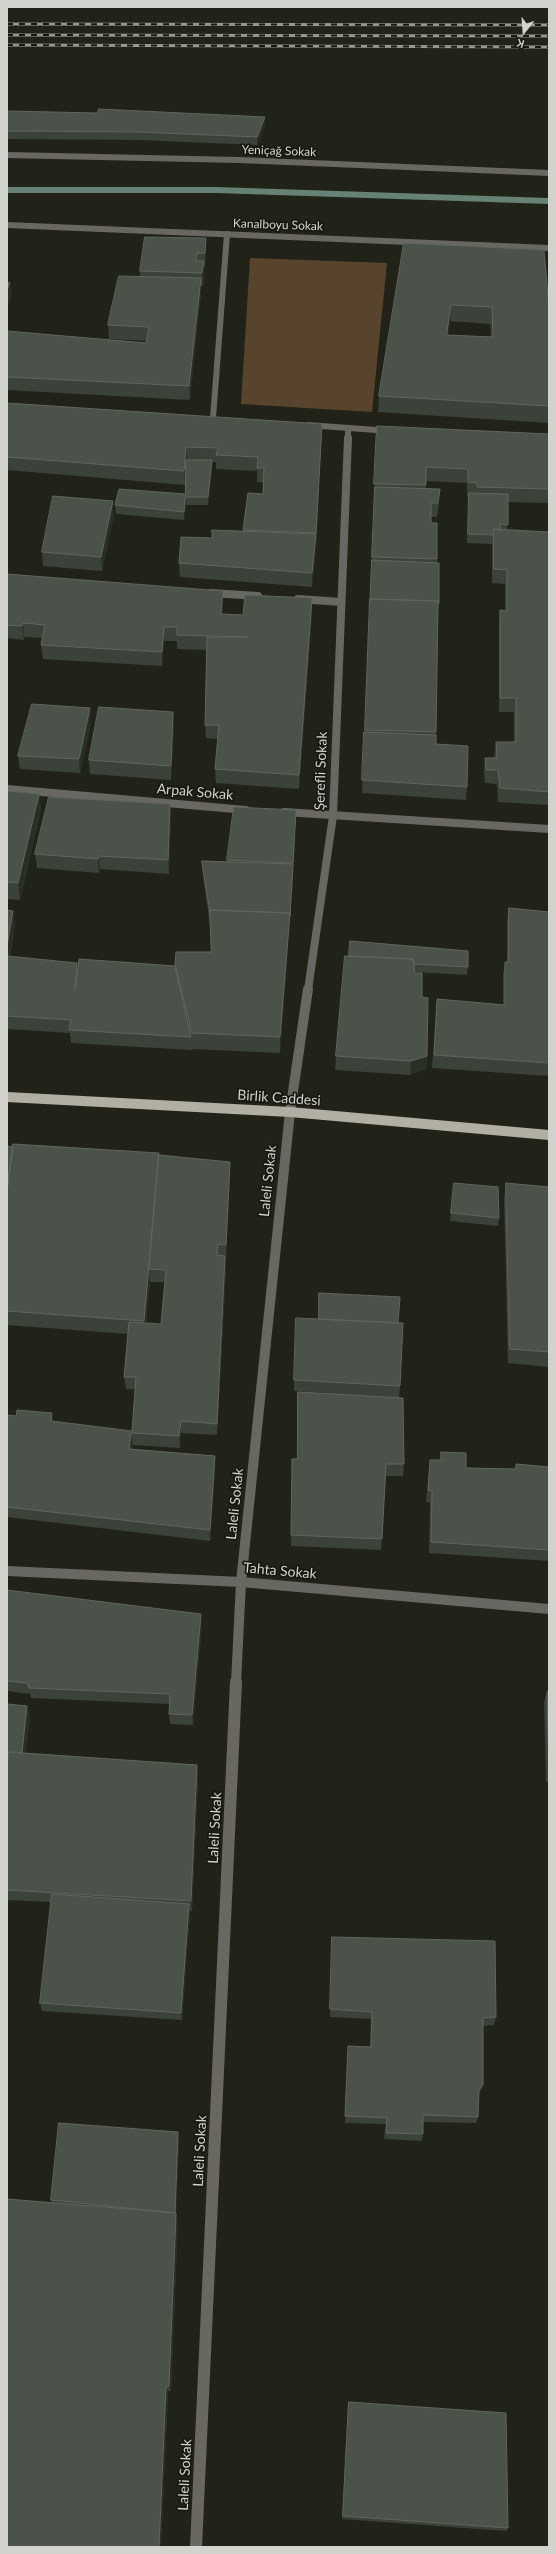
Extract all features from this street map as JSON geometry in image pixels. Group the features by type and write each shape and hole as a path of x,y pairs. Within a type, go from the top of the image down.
{"main road":[{"name":"Birlik Caddesi","path":"7,1097 290,1112 549,1135"}],"street":[{"name":"Yeniçağ Sokak","path":"7,155 239,160 549,173"},
{"name":"Kanalboyu Sokak","path":"7,225 549,248"},
{"path":"213,418 227,234"},
{"path":"300,424 402,432"},
{"name":"Şerefli Sokak","path":"290,1112 333,816 348,428"},
{"path":"206,593 270,597"},
{"path":"286,598 341,602"},
{"name":"Arpak Sokak","path":"7,789 258,810"},
{"path":"273,812 549,829"},
{"name":"Laleli Sokak","path":"196,2547 241,1582 290,1112"},
{"name":"Tahta Sokak","path":"7,1571 241,1582 549,1609"}],"shaded area":[{"path":"250,258 387,263 372,412 241,404"}],"building":[{"path":"99,109 265,117 257,137 140,132 7,131 7,111 97,113"},
{"path":"145,237 206,238 205,253 197,253 196,261 204,261 202,273 140,271"},
{"path":"404,243 544,250 549,308 549,406 379,396","holes":["451,305 492,307 493,337 447,335"]},
{"path":"119,276 201,278 189,386 7,377 7,331 146,343 149,327 108,325"},
{"path":"7,282 10,283 7,290"},
{"path":"7,403 322,424 316,533 243,530 248,493 263,494 264,468 257,468 258,457 216,455 218,448 186,447 184,471 7,457"},
{"path":"377,426 549,434 549,489 477,487 477,483 468,482 468,469 426,467 426,485 374,484"},
{"path":"186,460 212,460 208,497 185,497 184,512 115,505 119,489 185,494"},
{"path":"375,487 440,489 438,503 431,503 431,523 437,523 437,559 372,557"},
{"path":"469,493 508,494 508,525 500,524 500,530 494,529 493,535 468,534"},
{"path":"53,496 113,501 101,557 42,552"},
{"path":"494,529 549,532 549,792 500,788 498,770 486,770 485,758 497,758 496,742 516,742 516,698 500,698 500,610 507,611 507,570 494,569"},
{"path":"212,530 316,534 312,573 179,563 181,537 212,538"},
{"path":"372,560 439,563 439,603 438,601 370,599"},
{"path":"7,574 223,591 221,614 243,615 245,595 312,598 299,775 215,769 219,725 205,725 207,637 248,637 177,635 177,627 164,627 162,652 41,645 45,625 23,623 22,626 7,625"},
{"path":"370,599 438,601 436,732 365,730"},
{"path":"32,704 90,708 79,759 18,756"},
{"path":"99,707 173,712 171,766 89,760"},
{"path":"364,732 436,735 436,744 468,746 467,787 362,780"},
{"path":"7,791 39,794 18,883 7,882"},
{"path":"49,797 170,804 168,860 99,856 98,859 35,854"},
{"path":"234,807 296,810 293,863 227,860"},
{"path":"202,861 293,864 290,916 290,913 210,910 210,913"},
{"path":"509,908 549,912 549,1063 434,1055 437,999 505,1005 505,962 508,962"},
{"path":"7,910 13,911 7,946"},
{"path":"210,910 290,913 280,1037 192,1033 175,964 176,952 211,952"},
{"path":"350,941 468,951 468,967 414,964 413,959 349,956"},
{"path":"7,956 77,963 75,990 79,959 175,966 191,1037 69,1030 71,1020 7,1016"},
{"path":"345,956 413,959 415,973 422,973 422,997 428,998 427,1056 411,1061 336,1056"},
{"path":"13,1144 159,1153 144,1321 7,1311 7,1192"},
{"path":"7,1146 13,1147 7,1192"},
{"path":"159,1155 230,1162 226,1245 218,1244 217,1255 225,1256 217,1424 181,1421 179,1436 131,1433 129,1449 215,1456 210,1530 7,1507 7,1415 16,1416 17,1410 52,1413 51,1421 132,1431 136,1377 124,1377 129,1322 161,1324 166,1270 149,1269"},
{"path":"454,1183 498,1187 499,1218 451,1213"},
{"path":"506,1183 549,1187 549,1352 510,1349"},
{"path":"319,1293 400,1297 398,1323 319,1319"},
{"path":"296,1318 403,1323 400,1386 294,1380"},
{"path":"298,1392 403,1398 404,1464 386,1464 382,1539 291,1535 292,1459 297,1459"},
{"path":"441,1452 466,1453 466,1468 516,1469 516,1464 549,1467 549,1550 431,1542 432,1491 428,1490 430,1460 441,1460"},
{"path":"7,1590 201,1614 192,1715 169,1714 170,1694 29,1688 27,1683 7,1681"},
{"path":"549,1691 549,1772 547,1692"},
{"path":"7,1704 27,1706 22,1753 7,1753"},
{"path":"9,1752 197,1765 191,1901 7,1890 7,1766"},
{"path":"52,1894 189,1904 181,2013 40,2003"},
{"path":"332,1937 495,1941 496,2017 483,2018 483,2085 479,2090 478,2117 423,2115 423,2134 386,2133 387,2118 345,2116 348,2046 371,2047 372,2012 330,2009"},
{"path":"59,2123 178,2132 175,2213 51,2200"},
{"path":"7,2199 176,2213 169,2386 166,2387 159,2547 7,2547"},
{"path":"349,2402 506,2413 508,2528 343,2516"}],"waterway":[{"path":"7,190 216,190 549,201"}],"railway":[{"path":"7,24 549,25"},
{"path":"7,35 549,36"},
{"path":"7,45 549,47"}]}
